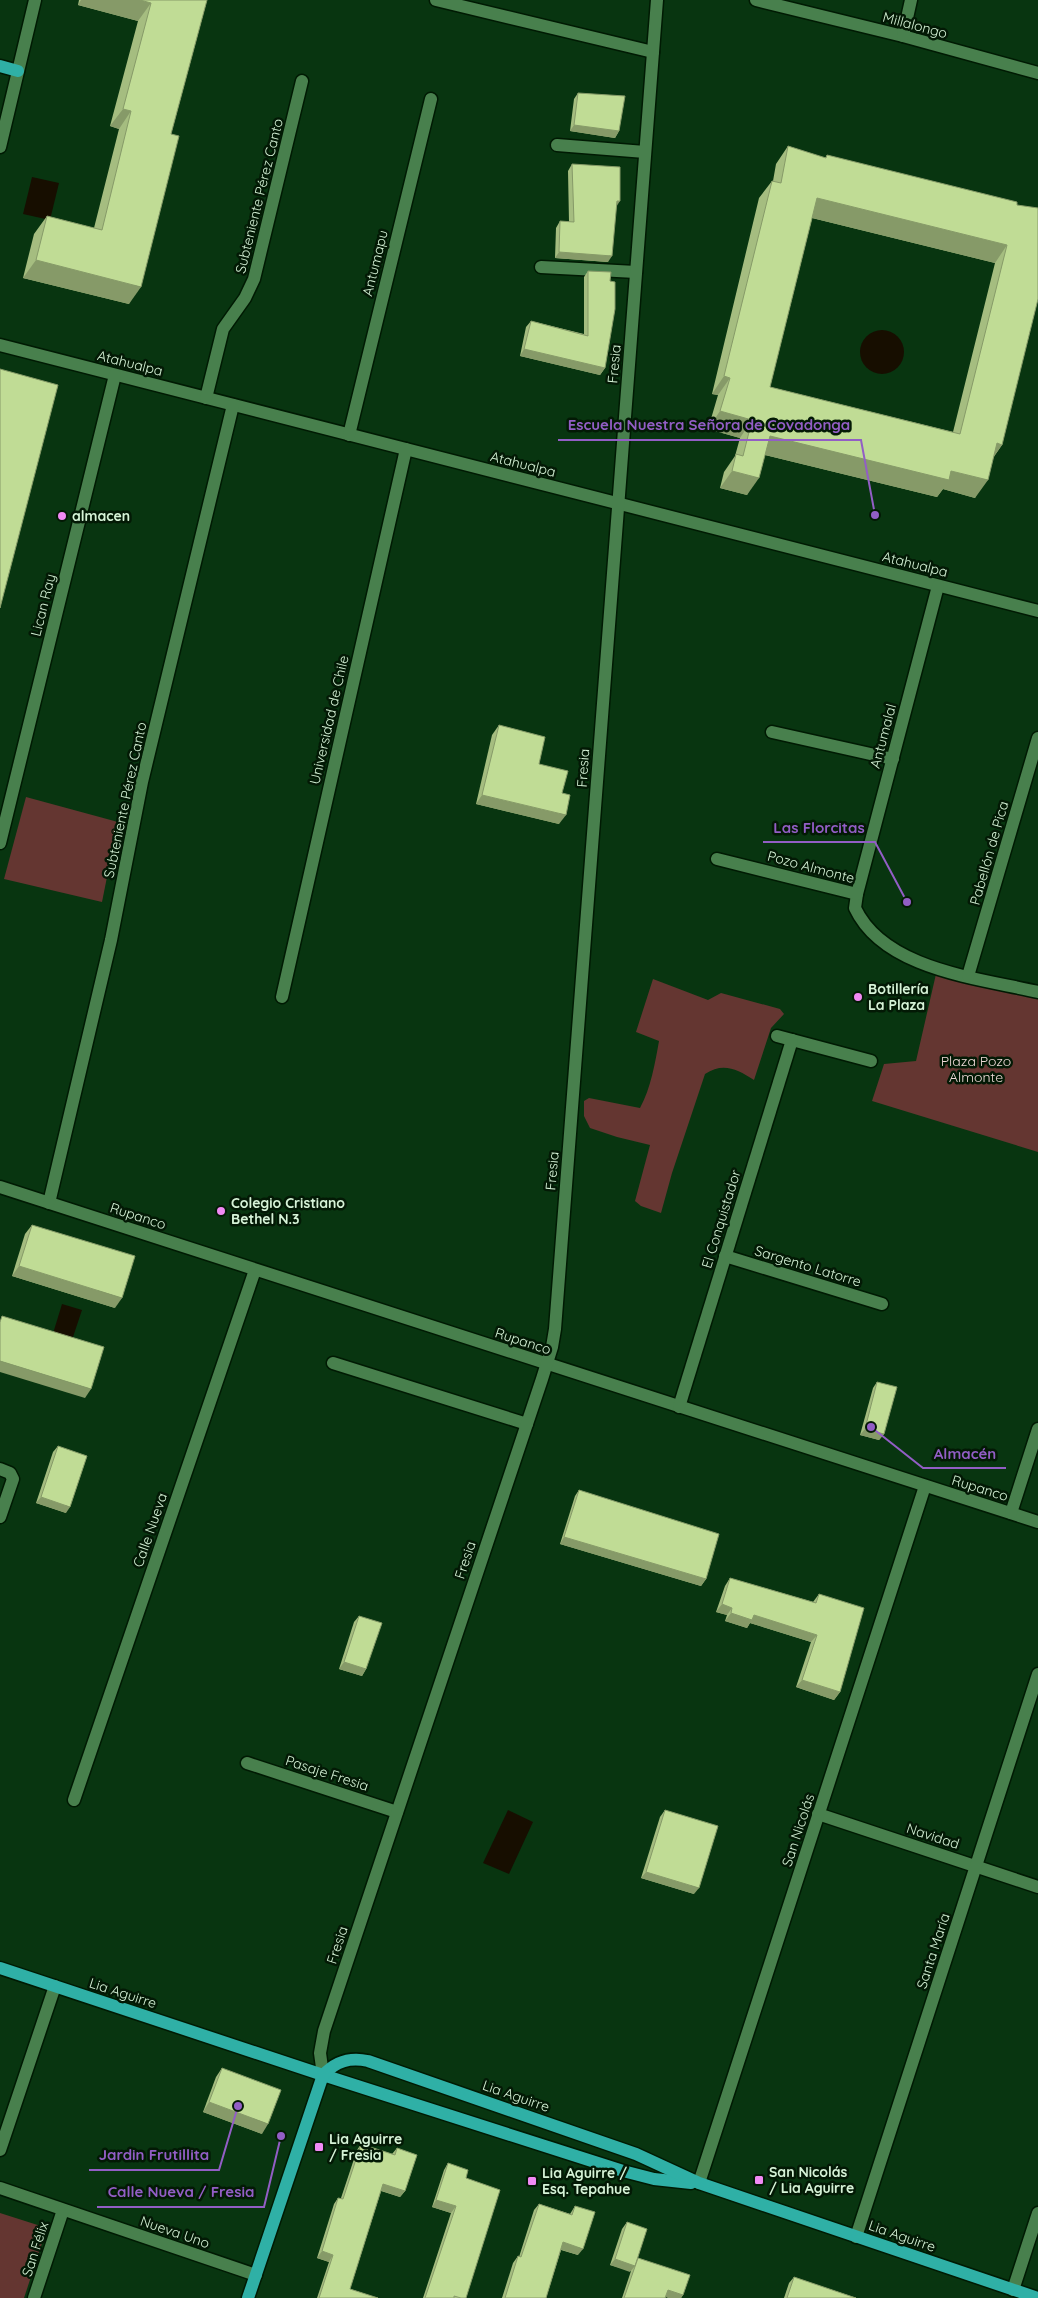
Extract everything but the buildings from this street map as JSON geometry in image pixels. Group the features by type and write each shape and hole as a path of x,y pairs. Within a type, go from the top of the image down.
{"main road":[{"path":"0,66 18,71"},
{"name":"Lia Aguirre","path":"0,1968 323,2075 623,2171 654,2179 699,2183"},
{"name":"Lia Aguirre","path":"323,2075 329,2069 344,2061 352,2059 368,2061 636,2154 699,2183 1038,2298"},
{"name":"Fresia","path":"248,2298 323,2075"}],"street":[{"path":"0,147 35,0"},
{"path":"436,0 653,52"},
{"name":"Fresia","path":"323,2075 320,2053 324,2032 552,1347 556,1319 657,0"},
{"name":"Millalongo","path":"756,0 903,36 1038,73"},
{"path":"903,36 911,0"},
{"name":"Subteniente Pérez Canto","path":"206,398 223,329 245,298 254,279 302,81"},
{"name":"Antumapu","path":"348,434 431,99"},
{"path":"557,145 645,152"},
{"path":"541,268 636,272"},
{"name":"Atahualpa","path":"0,345 1038,611"},
{"name":"Lican Ray","path":"0,843 115,375"},
{"name":"Subteniente Pérez Canto","path":"49,1203 115,921 142,782 233,405"},
{"name":"Universidad de Chile","path":"282,998 406,449"},
{"name":"Antumalal","path":"857,894 938,586"},
{"path":"772,732 893,759"},
{"name":"Pabellón de Pica","path":"968,976 1038,738"},
{"name":"Pozo Almonte","path":"717,859 857,894 856,908 858,914 890,949 912,960 968,976 1038,992"},
{"path":"777,1036 871,1061"},
{"name":"El Conquistador","path":"679,1407 792,1040"},
{"name":"Rupanco","path":"0,1187 546,1365 1038,1522"},
{"name":"Sargento Latorre","path":"726,1256 882,1304"},
{"name":"Calle Nueva","path":"74,1800 255,1270"},
{"path":"333,1363 526,1424"},
{"path":"1012,1513 1038,1429"},
{"path":"0,1469 12,1476 12,1482 0,1517"},
{"name":"San Nicolás","path":"699,2183 925,1486"},
{"name":"Santa María","path":"856,2236 1038,1674"},
{"name":"Pasaje Fresia","path":"247,1763 397,1812"},
{"name":"Navidad","path":"818,1814 1038,1886"},
{"path":"0,2150 55,1986"},
{"name":"Nueva Uno","path":"0,2188 256,2275"},
{"name":"San Félix","path":"34,2298 63,2210"},
{"path":"1013,2290 1038,2213"}],"green space":[{"path":"26,797 118,822 102,902 4,879"},
{"name":"Plaza Pozo Almonte","path":"936,974 1038,998 1038,1152 872,1101 884,1064 916,1061"},
{"path":"653,979 708,1000 721,993 780,1009 784,1014 771,1028 754,1080 730,1068 718,1068 705,1074 672,1173 661,1213 641,1206 635,1201 650,1145 590,1128 584,1116 584,1101 589,1098 640,1108 650,1084 659,1041 636,1032"},
{"path":"0,2213 47,2228 24,2298 0,2298"}],"shaded area":[{"path":"32,177 59,183 50,220 23,214"},
{"path":"878,330 886,330 898,336 904,352 898,368 886,374 878,374 866,368 860,356 860,348 866,336"},
{"path":"62,1304 82,1310 70,1346 51,1340"},
{"path":"508,1810 533,1822 509,1874 483,1863"}],"place":[{"name":"Escuela Nuestra Señora de Covadonga","path":"875,515"},
{"name":"almacen","path":"62,516"},
{"name":"Las Florcitas","path":"907,902"},
{"name":"Botillería La Plaza","path":"858,997"},
{"name":"Colegio Cristiano Bethel N.3","path":"221,1211"},
{"name":"Almacén","path":"871,1427"},
{"name":"Jardin Frutillita","path":"238,2106"},
{"name":"Calle Nueva / Fresia","path":"281,2136"},
{"name":"Lia Aguirre / Fresia","path":"319,2147"},
{"name":"San Nicolás / Lia Aguirre","path":"759,2180"},
{"name":"Lia Aguirre / Esq. Tepahue","path":"532,2181"}]}
